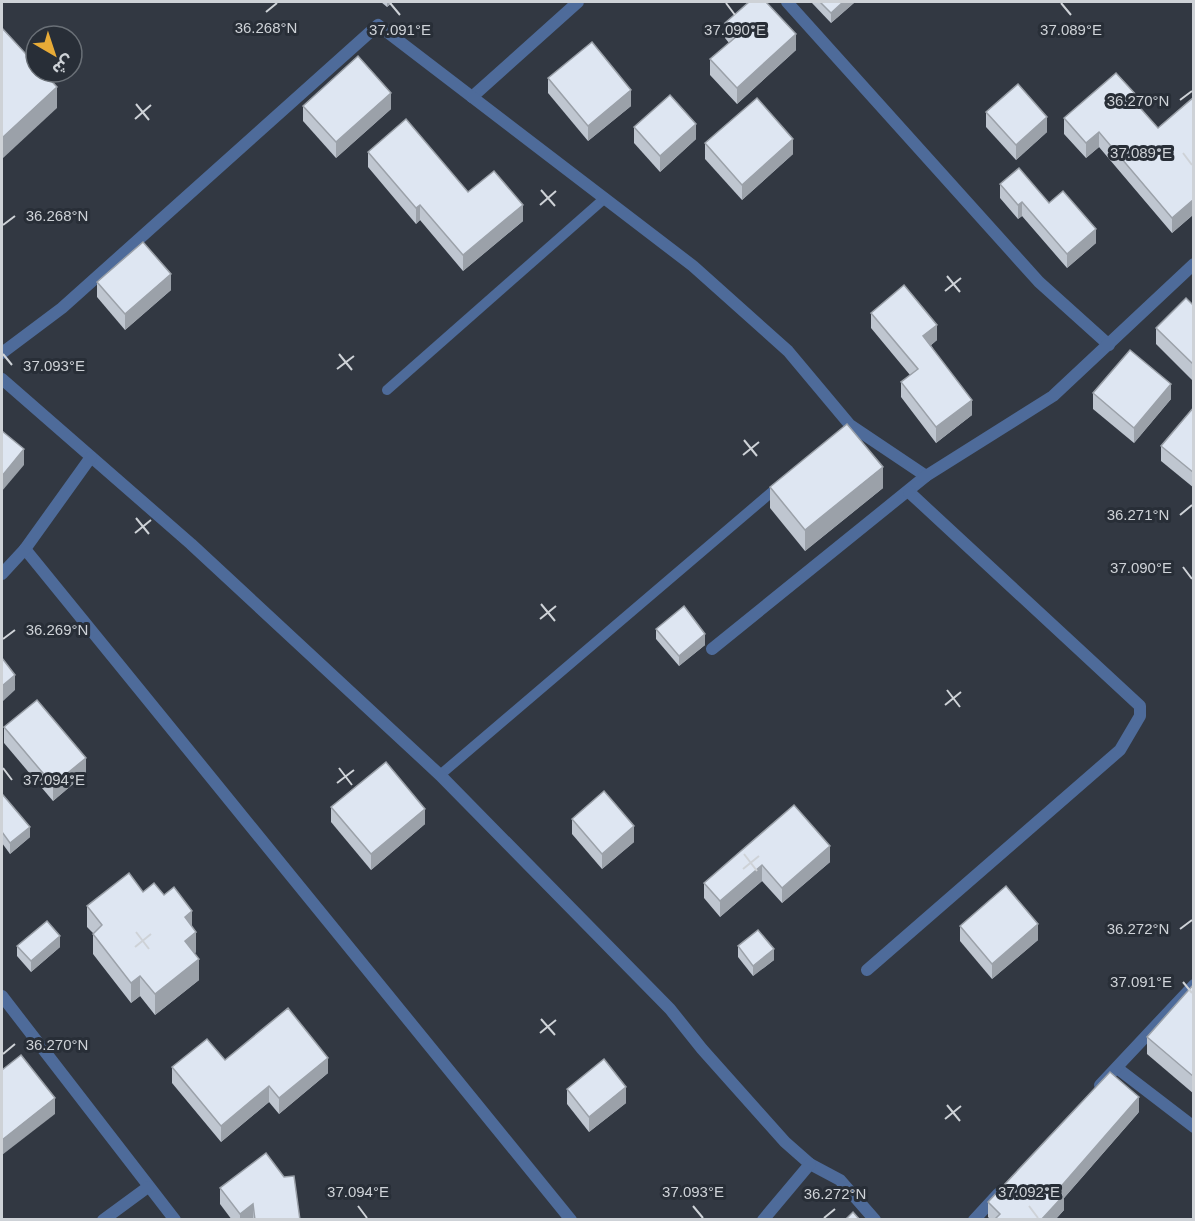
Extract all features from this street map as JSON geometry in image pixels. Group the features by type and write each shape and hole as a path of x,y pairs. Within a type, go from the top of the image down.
{"street":[{"path":"472,97 578,2"},
{"path":"787,2 1039,282 1109,345"},
{"path":"2,353 62,308 378,25 693,266 788,351 845,429 926,476"},
{"path":"712,649 926,476 1053,396 1194,264"},
{"path":"2,378 191,544 440,775 670,1009 785,1142 810,1164 840,1180 875,1220"},
{"path":"2,574 25,549 91,457"},
{"path":"867,970 1120,750 1140,716 1140,706 909,492"},
{"path":"25,549 572,1220"},
{"path":"1093,1093 1194,985"},
{"path":"2,996 175,1220"},
{"path":"1117,1068 1194,1127"},
{"path":"764,1220 810,1164"},
{"path":"974,1220 1006,1186"},
{"path":"103,1220 148,1187"}],"lane":[{"path":"387,390 605,198"},
{"path":"440,775 786,479"}],"building":[{"path":"749,2 766,2 796,34 737,88 710,59 737,36 725,23"},
{"path":"820,2 843,2 831,13"},
{"path":"2,28 24,52 24,84 54,84 57,87 2,138"},
{"path":"592,42 631,90 588,126 548,78"},
{"path":"358,56 391,93 336,142 303,106"},
{"path":"1116,73 1138,97 1134,101 1158,128 1194,97 1194,199 1172,218 1099,132 1086,143 1064,118"},
{"path":"1018,84 1047,117 1016,145 986,112"},
{"path":"670,95 696,124 660,156 634,127"},
{"path":"757,98 793,139 742,185 705,143"},
{"path":"406,119 468,192 494,171 523,205 463,255 420,205 416,208 368,152"},
{"path":"1019,168 1049,203 1063,191 1096,229 1067,254 1022,202 1018,205 1000,184"},
{"path":"143,242 171,274 125,314 97,282"},
{"path":"904,285 937,325 923,336 972,400 936,427 901,382 918,369 871,313"},
{"path":"1186,298 1194,306 1194,365 1156,328"},
{"path":"1130,350 1171,384 1134,428 1093,393"},
{"path":"1194,407 1194,473 1161,446"},
{"path":"847,424 883,467 805,530 770,487"},
{"path":"2,431 24,449 2,476"},
{"path":"684,606 705,634 679,656 656,629"},
{"path":"2,658 15,675 2,686"},
{"path":"37,700 86,758 53,785 4,727"},
{"path":"386,762 425,809 371,854 331,807"},
{"path":"604,791 634,826 602,854 572,819"},
{"path":"3,795 30,827 10,843 2,832"},
{"path":"794,805 830,846 782,888 762,865 720,901 704,883"},
{"path":"129,873 143,892 154,883 164,895 174,887 192,911 185,917 196,932 185,941 199,959 155,994 140,976 131,983 93,934 102,925 87,906"},
{"path":"1006,886 1038,924 992,964 960,926"},
{"path":"47,921 60,936 31,961 17,946"},
{"path":"758,930 774,949 753,966 738,946"},
{"path":"1194,984 1194,1077 1147,1037"},
{"path":"288,1008 328,1058 279,1098 269,1086 221,1126 172,1067 207,1039 225,1060"},
{"path":"21,1055 55,1098 2,1140 2,1070"},
{"path":"604,1059 626,1087 589,1117 567,1089"},
{"path":"1110,1072 1139,1097 1058,1190 1064,1195 1041,1220 994,1220 1000,1214 988,1202"},
{"path":"266,1153 284,1177 294,1176 300,1220 255,1220 253,1204 240,1214 220,1188"},
{"path":"853,1212 860,1220 845,1220"}]}
